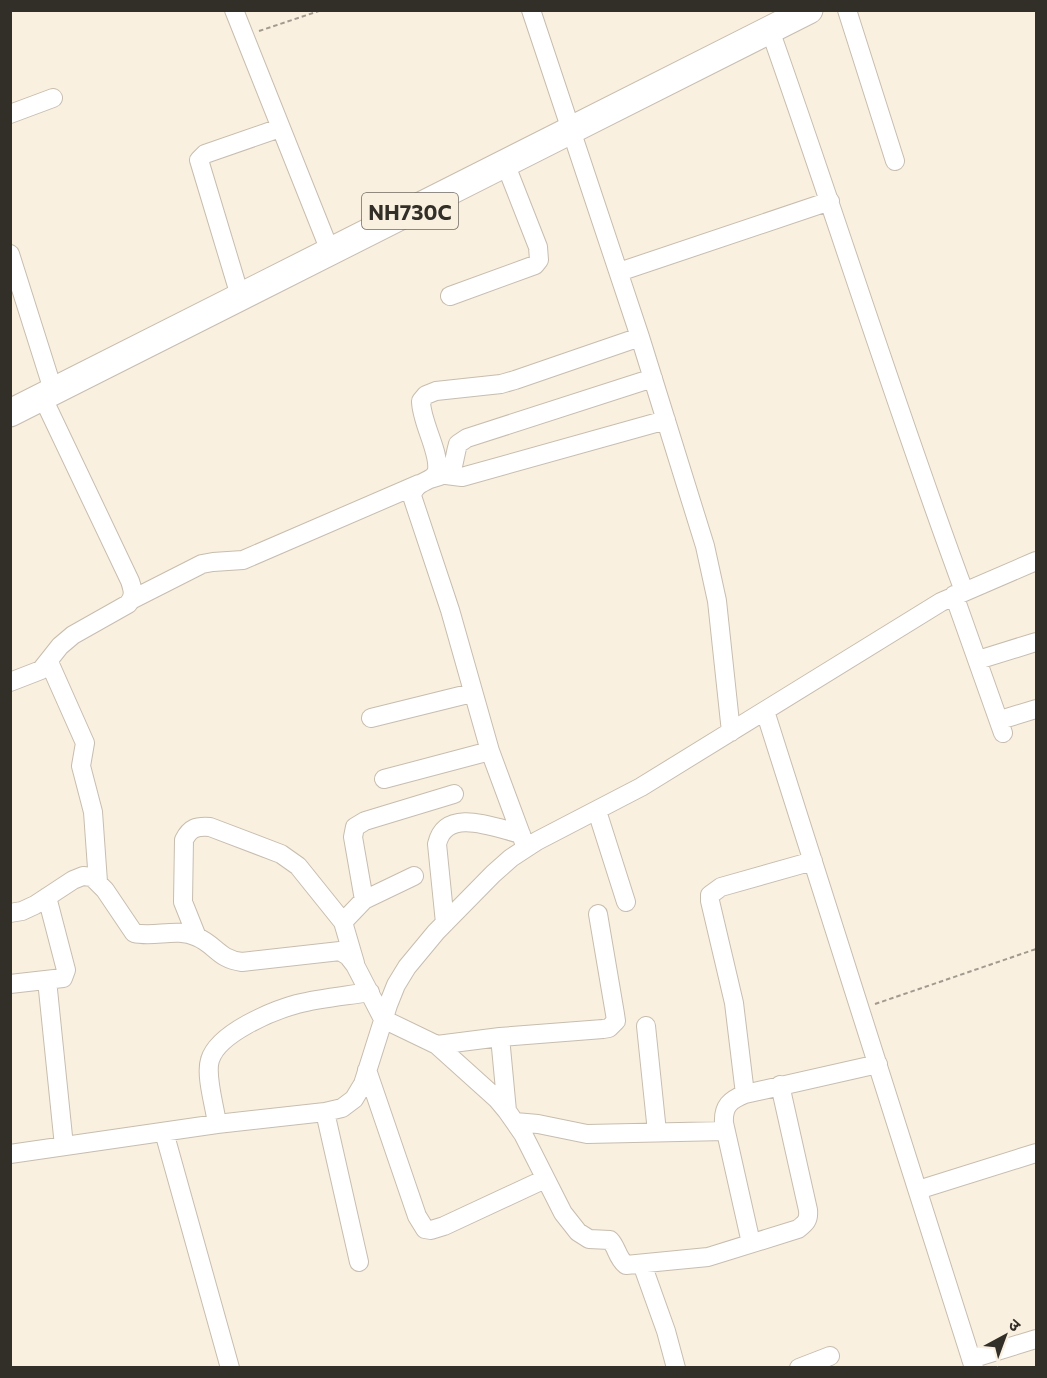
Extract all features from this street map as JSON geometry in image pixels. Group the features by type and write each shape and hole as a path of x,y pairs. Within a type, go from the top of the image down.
{"highway":[{"name":"NH730C","path":"10,413 809,10"}],"street":[{"path":"234,10 330,251"},
{"path":"531,10 640,337 712,573 731,732"},
{"path":"847,10 895,161"},
{"path":"770,30 830,201 959,593 978,660 1002,727 1036,710"},
{"path":"10,114 53,98"},
{"path":"240,296 199,160 205,154 280,128"},
{"path":"450,296 535,265 539,260 538,247 506,163"},
{"path":"619,272 830,201"},
{"path":"10,254 48,393 130,581 133,599"},
{"path":"432,479 437,469 421,410 421,401 426,395 436,391 501,384 640,337"},
{"path":"524,841 490,751 450,610 412,496 413,490 454,467 458,444 467,438 653,378"},
{"path":"10,682 41,670 60,646 73,635 133,599 202,564 243,560 432,479 468,476 666,420"},
{"path":"10,1154 342,1108 354,1099 363,1084 383,1019 396,985 407,968 445,923 524,841 597,811 731,732 915,617 959,593 1036,561"},
{"path":"978,660 1036,642"},
{"path":"49,662 85,743 81,766 93,812 98,882"},
{"path":"371,718 472,693"},
{"path":"765,711 973,1363 1036,1340"},
{"path":"384,779 490,751"},
{"path":"364,900 353,837 354,827 365,821 454,794"},
{"path":"597,811 626,902"},
{"path":"445,923 437,844 439,836 446,828 454,823 467,821 524,841"},
{"path":"197,936 186,911 183,893 184,840 189,831 198,826 222,831 281,854 304,874 343,922 355,965"},
{"path":"745,1094 734,1003 710,895 721,887 813,861"},
{"path":"10,913 22,911 83,876 92,877 98,882 134,933 143,935 169,932 197,936 230,961 255,962 340,951 348,956 355,965 383,1019 437,1045 511,1116 563,1213 578,1232 589,1239 609,1240 614,1244 619,1257 626,1265 708,1257 798,1229 809,1218 780,1085"},
{"path":"343,922 364,900 414,876"},
{"path":"10,984 63,978 66,970 47,897"},
{"path":"437,1045 500,1037 603,1029 613,1025 616,1021 598,914"},
{"path":"47,980 64,1146"},
{"path":"218,1124 209,1070 210,1059 221,1043 231,1034 288,1007 309,1001 370,992"},
{"path":"646,1026 657,1132"},
{"path":"500,1037 511,1116"},
{"path":"752,1243 726,1131 723,1113 726,1106 732,1099 745,1094 878,1064"},
{"path":"367,1070 417,1216 425,1229 431,1230 444,1226 545,1179"},
{"path":"325,1112 358,1262"},
{"path":"511,1116 578,1134 726,1131"},
{"path":"164,1132 230,1368"},
{"path":"918,1191 1036,1153"},
{"path":"642,1264 666,1330 676,1368"},
{"path":"799,1368 830,1356"}],"path":[{"path":"244,36 322,10"},
{"path":"861,1008 1036,949"}]}
